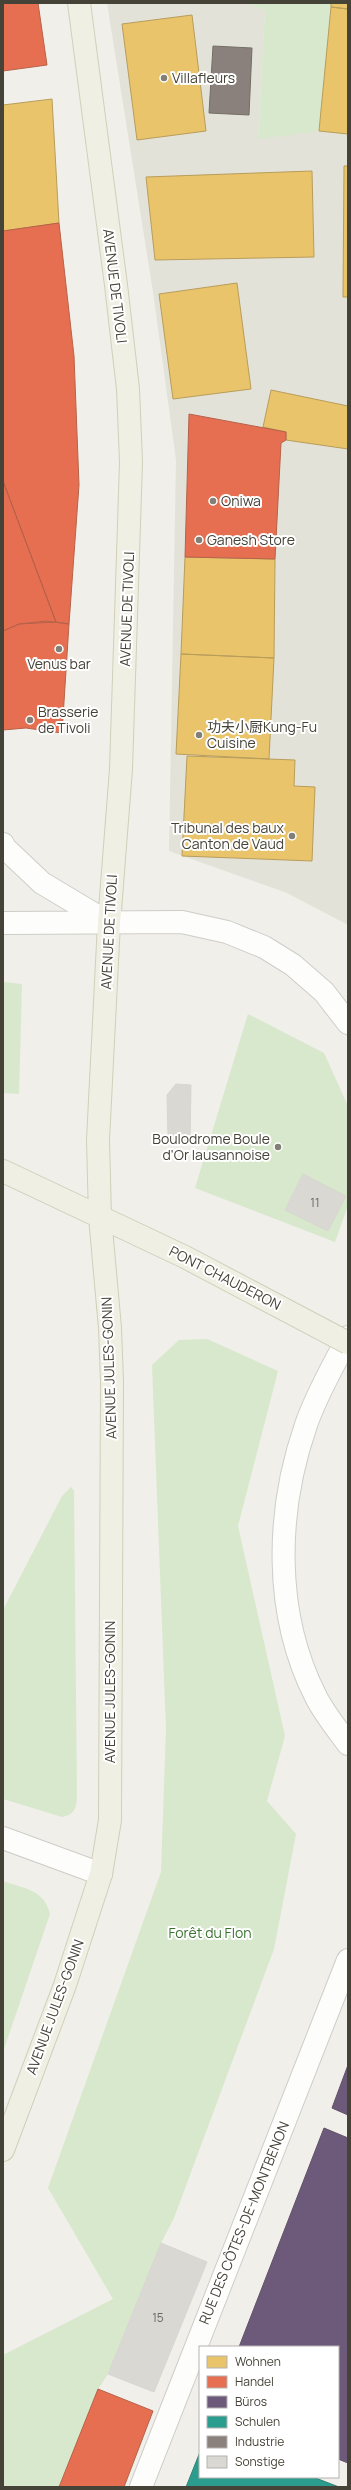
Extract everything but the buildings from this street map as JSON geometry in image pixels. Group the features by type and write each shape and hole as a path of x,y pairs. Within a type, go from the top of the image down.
{"main road":[{"name":"AVENUE DE TIVOLI","path":"79,3 128,389 131,462 121,770 109,923 98,1140 100,1217"},
{"name":"PONT CHAUDERON","path":"3,1171 185,1257 348,1343"},
{"name":"AVENUE JULES-GONIN","path":"3,2150 65,1985 101,1874 110,1820 112,1382 110,1328 100,1217"}],"street":[{"path":"3,844 5,848 42,883 109,923"},
{"path":"3,923 182,922 227,932 264,947 293,965 324,992 348,1023"},
{"path":"348,1337 306,1423 291,1473 284,1513 283,1549 284,1584 299,1659 316,1698 348,1744"},
{"path":"3,1838 101,1874"},
{"name":"RUE DES CÔTES-DE-MONTBENON","path":"141,2487 348,1960"}],"shaded area":[{"path":"107,3 246,3 265,10 258,138 348,3 348,925 287,893 169,851 176,460 153,292"}],"green space":[{"path":"246,3 332,3 319,131 258,139 265,10"},
{"path":"3,982 22,984 19,1094 3,1093"},
{"name":"Boulodrome Boule d'Or lausannoise","path":"248,1014 324,1053 348,1106 348,1205 335,1242 195,1188"},
{"name":"Forêt du Flon","path":"207,1339 278,1371 238,1526 285,1736 267,1801 296,1834 274,1949 174,2218 161,2243 108,2374 98,2389 59,2487 3,2487 3,2355 113,2299 48,2188 161,1872 166,1729 152,1365 179,1340"},
{"path":"71,1487 74,1491 77,1798 76,1806 73,1811 69,1815 62,1817 3,1799 3,1610 62,1496"},
{"path":"3,1881 26,1888 38,1895 43,1899 50,1914 3,2052"}],"place":[{"name":"Villafleurs","path":"164,78"},
{"name":"Oniwa","path":"213,501"},
{"name":"Ganesh Store","path":"199,540"},
{"name":"Venus bar","path":"59,649"},
{"name":"Brasserie de Tivoli","path":"30,720"},
{"name":"功夫小厨Kung-Fu Cuisine","path":"199,735"},
{"name":"Tribunal des baux Canton de Vaud","path":"292,836"},
{"name":"Boulodrome Boule d'Or lausannoise","path":"278,1147"}]}
